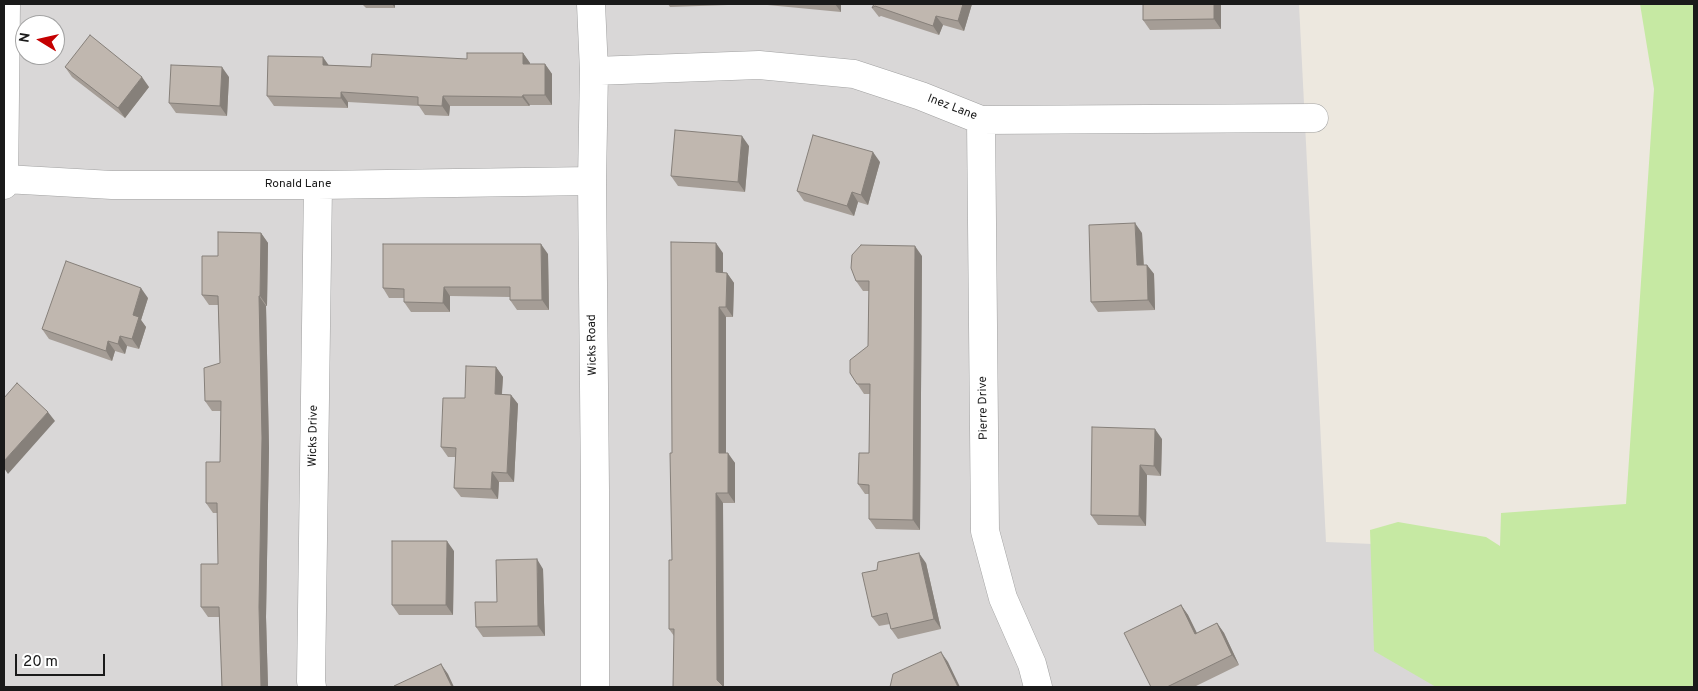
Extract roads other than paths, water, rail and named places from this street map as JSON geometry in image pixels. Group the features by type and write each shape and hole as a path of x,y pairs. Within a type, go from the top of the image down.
{"street":[{"path":"4,182 6,4"},
{"name":"Wicks Road","path":"591,4 594,71 592,182 595,687"},
{"name":"Inez Lane","path":"594,71 759,65 854,74 921,96 981,120 1314,118"},
{"name":"Pierre Drive","path":"981,120 985,531 1003,598 1032,664 1038,687"},
{"name":"Ronald Lane","path":"4,182 112,185 592,182"},
{"name":"Wicks Drive","path":"312,687 318,185"}]}
